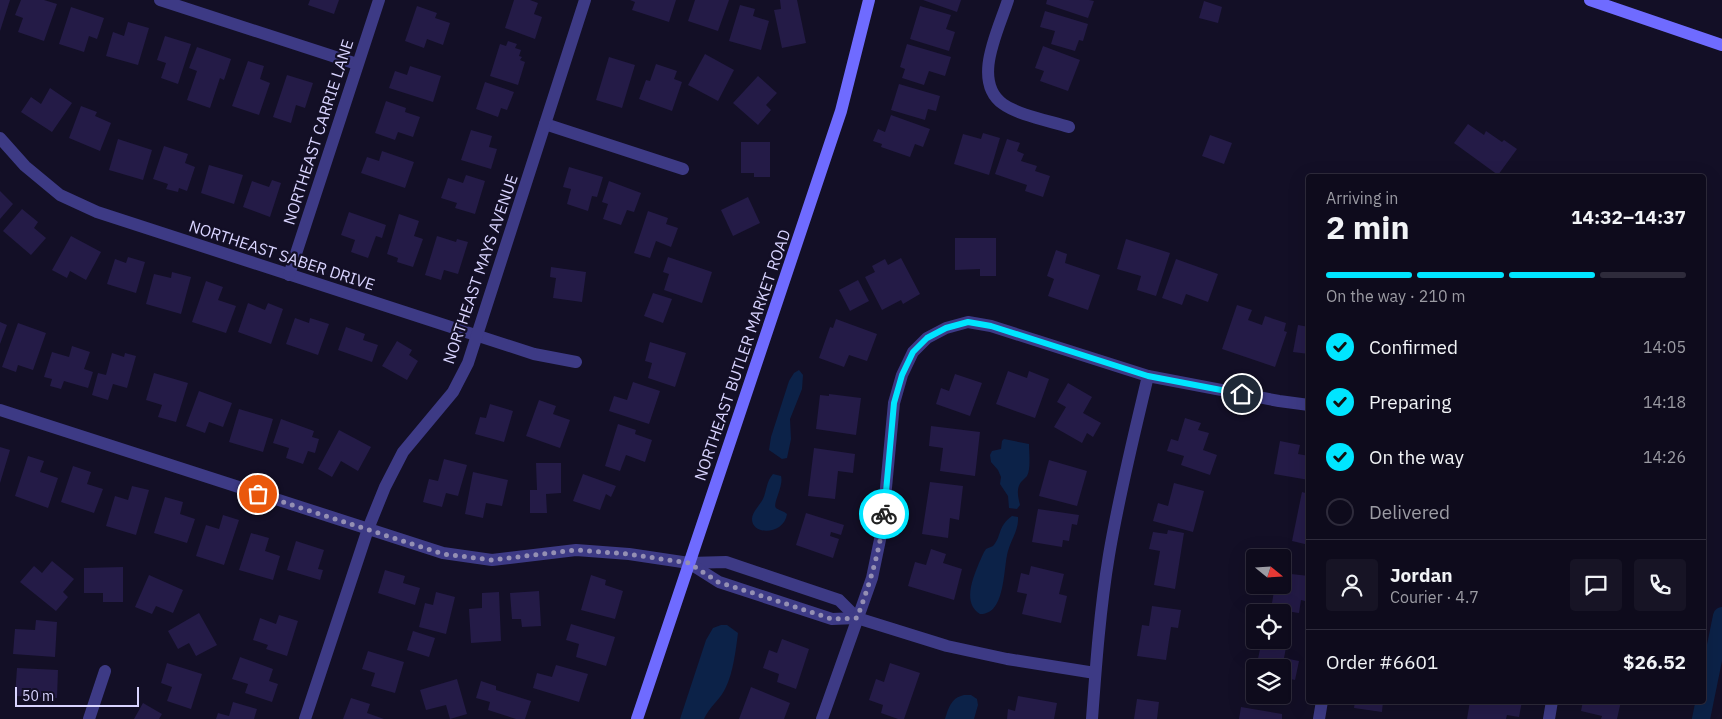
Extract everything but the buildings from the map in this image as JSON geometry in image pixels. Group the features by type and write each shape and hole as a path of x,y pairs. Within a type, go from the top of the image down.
{"main road":[{"name":"NORTHEAST BUTLER MARKET ROAD","path":"637,719 841,111 870,0"},
{"path":"1590,0 1722,45"}],"street":[{"path":"160,0 357,64"},
{"name":"NORTHEAST CARRIE LANE","path":"289,275 379,0"},
{"name":"NORTHEAST MAYS AVENUE","path":"305,719 368,530 385,487 403,452 453,392 468,363 585,0"},
{"path":"1008,0 989,59 987,72 994,96 1015,110 1069,127"},
{"path":"545,124 683,169"},
{"name":"NORTHEAST SABER DRIVE","path":"0,138 25,166 60,195 97,212 534,354 576,362"},
{"path":"822,719 872,578 882,530 894,403 902,375 913,352 927,338 946,328 968,322 991,326 1148,376 1306,406"},
{"path":"1092,719 1095,673 1109,556 1122,485 1148,376"},
{"path":"0,410 443,554 492,560 576,550 628,554 689,563 726,562 839,600 857,618"},
{"path":"689,563 718,582 832,619 857,618 946,646 1007,659 1095,673"},
{"path":"89,719 105,671"},
{"path":"1319,719 1322,704"},
{"path":"1549,719 1552,704"}],"water":[{"path":"799,370 803,375 802,389 790,419 791,439 787,458 782,459 769,450 771,437 789,381 794,373"},
{"path":"1004,439 1029,444 1029,469 1027,476 1018,487 1020,505 1017,509 1009,508 1008,496 1000,484 1001,477 991,462 990,455 992,451 1001,449"},
{"path":"773,474 781,476 781,485 775,506 787,514 785,521 780,526 768,531 753,525 752,516 763,499"},
{"path":"1012,516 1018,517 1018,521 1008,551 999,599 995,607 988,612 980,614 971,604 970,590 974,576 986,549 993,546 1004,524"},
{"path":"727,625 738,633 732,668 726,687 704,719 680,719 706,640 713,628"},
{"path":"964,695 971,695 977,699 978,705 974,719 945,719 953,701"}],"waterway":[{"path":"1706,694 1722,616"},
{"path":"1701,719 1704,704"}],"way so far":[{"path":"258,494 443,554 492,560 576,550 628,554 689,563 718,582 832,619 857,618 872,578 884,514"}],"route":[{"path":"884,514 894,403 902,375 913,352 927,338 946,328 968,322 991,326 1148,376 1242,394"}]}
